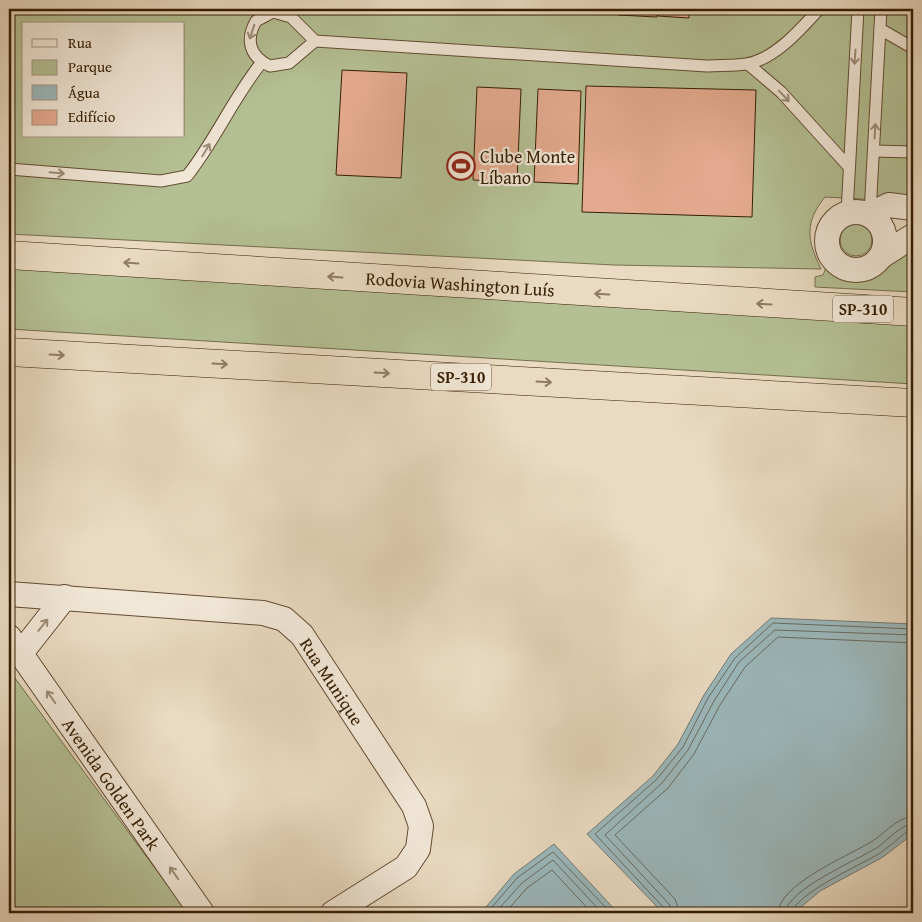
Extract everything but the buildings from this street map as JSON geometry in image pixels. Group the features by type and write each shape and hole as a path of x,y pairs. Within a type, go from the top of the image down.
{"highway":[{"name":"Rodovia Washington Luís","path":"9,255 913,311"},
{"name":"SP-310","path":"9,352 913,402"}],"street":[{"path":"870,214 888,205 913,208"},
{"path":"882,255 886,245 886,235 882,225 870,214 863,212 847,213 833,223 827,239 831,256 837,263 853,270 862,270 870,267 882,255 913,236"},
{"name":"Rua Munique","path":"9,594 263,613 284,619 302,634 414,806 421,826 418,849 406,867 333,913"},
{"path":"15,645 65,597"},
{"name":"Avenida Golden Park","path":"15,645 202,913"}],"lane":[{"path":"315,42 291,17 272,11 256,21 249,38 250,48 262,62 280,66 289,63 315,42 706,66 748,64 772,53 794,37 819,9"},
{"path":"847,213 858,9"},
{"path":"870,214 881,9"},
{"path":"880,29 913,48"},
{"path":"9,169 160,181 187,176 200,160 249,78 262,62"},
{"path":"748,64 781,92 849,167"},
{"path":"874,151 913,152"}],"green space":[{"name":"Clube Monte Líbano","path":"9,9 913,9 913,202 825,197 814,215 810,232 813,249 821,269 614,265 9,234"},
{"path":"856,224 862,225 867,229 871,234 871,246 867,251 862,255 856,256 850,255 845,251 841,246 840,240 841,234 845,229 850,225"},
{"path":"913,249 913,292 815,287 815,277 823,275 828,263 838,272 849,277 860,277 882,269"},
{"path":"9,263 913,321 913,384 9,329"},
{"path":"9,670 188,913 9,913"}],"water":[{"path":"771,618 913,624 913,834 883,857 820,891 794,913 663,913 587,834 653,776 678,744 704,695 731,654"},
{"path":"554,844 618,913 481,913 514,874"}],"place":[{"name":"Clube Monte Líbano","path":"461,166"}]}
